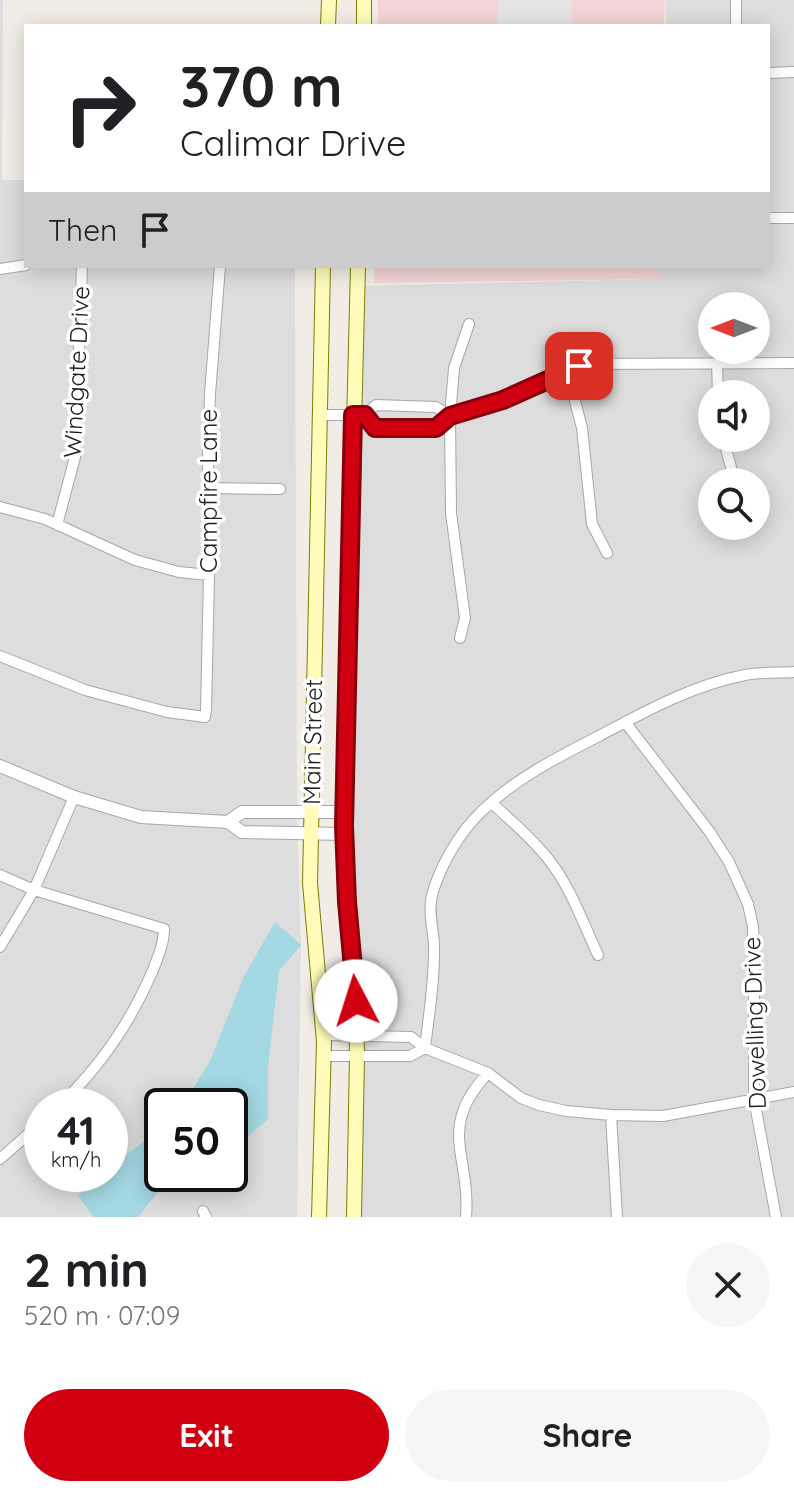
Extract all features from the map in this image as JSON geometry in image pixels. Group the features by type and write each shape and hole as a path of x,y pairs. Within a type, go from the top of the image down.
{"main road":[{"path":"328,24 329,0"},
{"path":"364,0 364,24"},
{"name":"Main Street","path":"319,1217 323,1035 310,883 323,268"},
{"name":"Main Street","path":"354,1217 357,1035 344,812 359,415 358,268"}],"street":[{"path":"736,0 736,24"},
{"path":"770,73 794,72"},
{"path":"770,218 794,218"},
{"path":"0,269 24,265"},
{"name":"Windgate Drive","path":"57,525 75,457 82,268"},
{"name":"Campfire Lane","path":"0,656 85,690 167,712 205,717 210,394 220,268"},
{"path":"460,638 465,618 451,513 450,416 454,368 469,324"},
{"path":"359,415 375,428 436,428 450,416 503,400 579,366 600,363 698,363"},
{"path":"770,363 794,363"},
{"path":"567,370 582,428 592,524 607,553"},
{"path":"319,415 359,415 376,405 436,407 450,416"},
{"path":"208,488 280,489"},
{"path":"0,507 45,519 135,560 209,575"},
{"path":"425,1048 434,944 430,908 432,895 464,830 482,810 521,780 668,700 717,682 758,673 794,672"},
{"name":"Dowelling Drive","path":"625,722 709,831 729,862 748,904 754,942 754,1099 776,1217"},
{"path":"0,766 74,797 141,817 228,822 242,832 345,834"},
{"path":"0,947 34,890 74,797"},
{"path":"492,803 547,856 570,893 598,955"},
{"path":"228,822 242,812 344,812"},
{"path":"0,875 34,890 164,929 157,959 122,1032 78,1088"},
{"path":"323,1035 411,1037 425,1048 488,1073 521,1098 566,1111 663,1116 794,1092"},
{"path":"323,1056 410,1056 425,1048"},
{"path":"466,1217 467,1197 458,1140 459,1122 472,1090 488,1073"},
{"path":"611,1115 617,1217"},
{"path":"0,1159 24,1138"}],"shaded area":[{"path":"0,0 3,0 2,180 24,180 24,268 295,268 297,813 301,945 297,1217 0,1217"},
{"path":"378,0 665,0 664,24 378,24"},
{"path":"498,0 572,0 572,24 497,24"},
{"path":"666,0 794,0 794,1217 354,1217 357,1056 344,826 357,286 659,279 660,268 770,268 770,24 666,24"},
{"path":"375,268 660,268 660,279 374,283"}],"water":[{"path":"275,922 301,945 279,971 268,1066 268,1119 248,1136 248,1088 193,1088 210,1061 244,976"},
{"path":"144,1141 144,1192 158,1192 138,1217 93,1217 78,1195 82,1192 128,1192 128,1154"}],"route":[{"path":"356,1001 344,826 353,415 365,415 375,428 436,428 450,416 503,400 579,366"}]}
